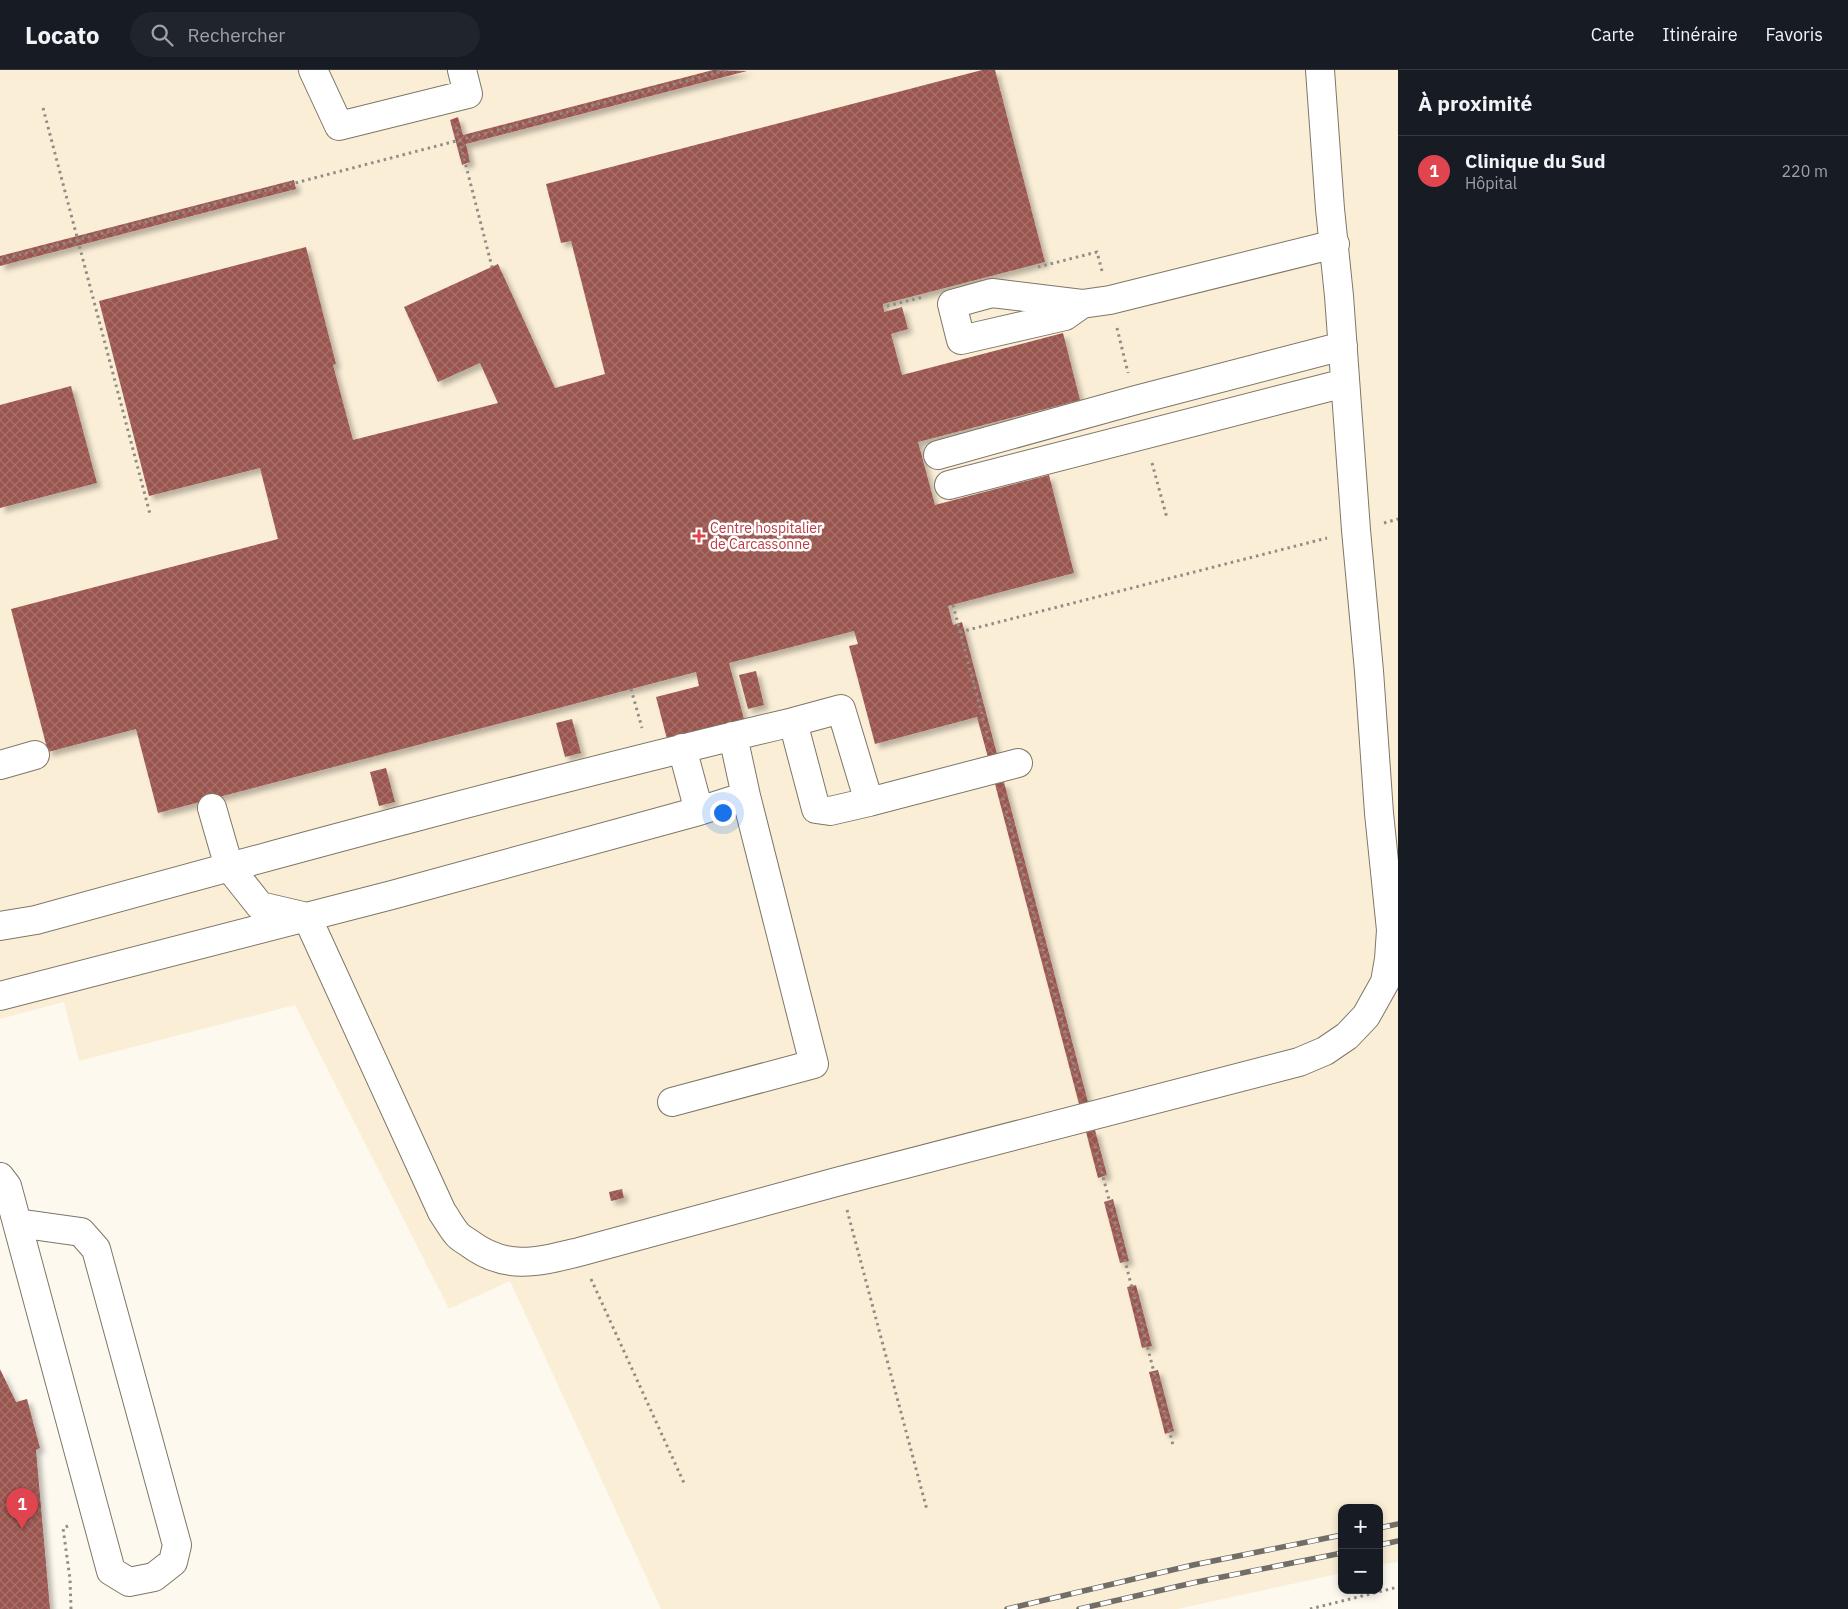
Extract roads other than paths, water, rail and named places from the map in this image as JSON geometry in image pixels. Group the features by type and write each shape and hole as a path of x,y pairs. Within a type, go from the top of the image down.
{"lane":[{"path":"313,70 339,126 468,94 462,70"},
{"path":"307,917 442,1212 458,1235 478,1251 498,1260 536,1261 579,1252 840,1181 1299,1062 1325,1051 1347,1036 1366,1016 1377,998 1384,982 1389,958 1391,930 1389,811 1369,671 1320,70"},
{"path":"1082,304 1110,300 1335,244"},
{"path":"938,455 1136,400 1343,346"},
{"path":"949,485 1345,383"},
{"path":"0,926 36,920 305,846 682,748 841,709 869,802"},
{"path":"793,722 816,809 830,811 1007,766"},
{"path":"672,1102 814,1064 746,796 733,736"},
{"path":"682,748 700,811"},
{"path":"0,765 35,755"},
{"path":"0,996 307,917 700,811 746,796"},
{"path":"212,808 229,868 260,906 307,917"},
{"path":"0,1176 7,1186 111,1571 129,1582 154,1577 174,1562 176,1545 96,1249 81,1232 17,1223"}],"railway":[{"path":"1383,1527 1398,1524"},
{"path":"1007,1609 1193,1565 1338,1536"},
{"path":"1383,1544 1398,1541"},
{"path":"1079,1609 1197,1582 1338,1554"}],"place":[{"name":"Centre hospitalier de Carcassonne","path":"699,536"},
{"name":"Clinique du Sud","path":"22,1529"}]}
